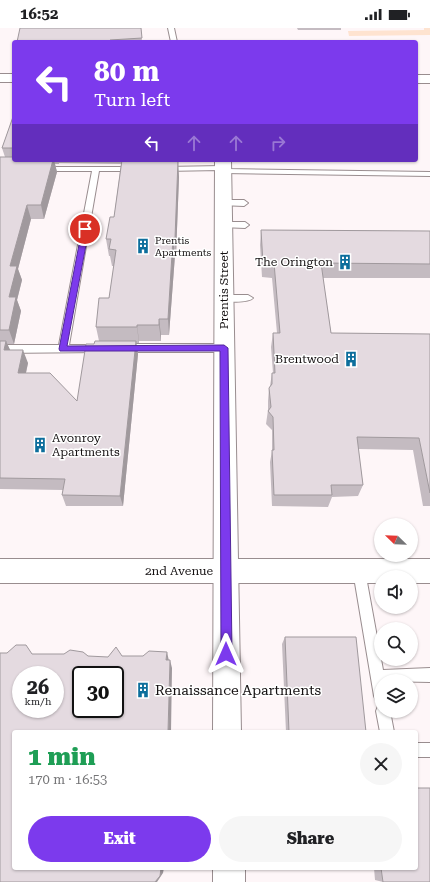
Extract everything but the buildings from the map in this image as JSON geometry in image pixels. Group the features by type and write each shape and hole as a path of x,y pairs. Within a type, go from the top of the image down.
{"street":[{"path":"0,78 12,78"},
{"path":"418,79 430,79"},
{"name":"Prentis Street","path":"223,166 234,203 224,225 227,730"},
{"name":"2nd Avenue","path":"0,571 430,571"},
{"path":"229,870 229,882"}],"lane":[{"path":"171,28 174,40"},
{"path":"157,169 223,166 430,174"},
{"path":"37,168 142,169"},
{"path":"63,349 96,169"},
{"path":"224,225 245,225"},
{"path":"224,298 248,298"},
{"path":"0,349 224,348"},
{"path":"359,571 377,674"},
{"path":"418,675 430,675"},
{"path":"384,718 386,730"},
{"path":"418,750 430,750"}],"shaded area":[{"path":"424,28 430,28 430,35 349,36 348,31 424,30"}],"place":[{"name":"Prentis Apartments","path":"143,246"},
{"name":"The Orington","path":"345,262"},
{"name":"Brentwood","path":"351,359"},
{"name":"Avonroy Apartments","path":"40,445"},
{"name":"Renaissance Apartments","path":"143,690"}],"route":[{"path":"85,229 63,349 224,348 226,654"}]}
